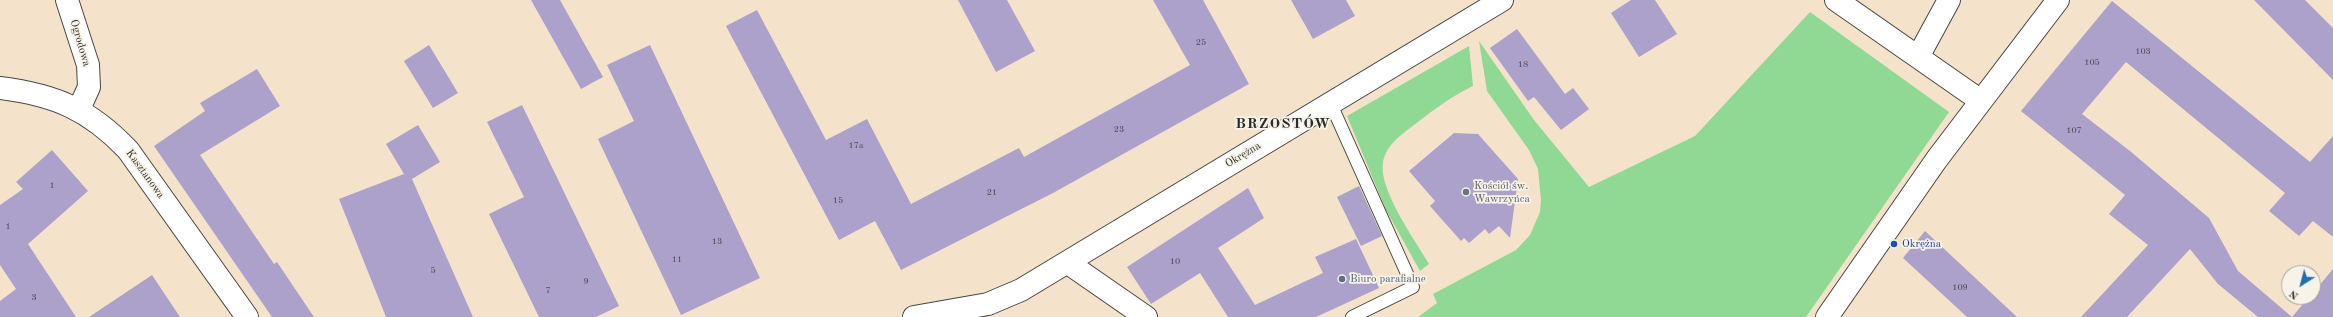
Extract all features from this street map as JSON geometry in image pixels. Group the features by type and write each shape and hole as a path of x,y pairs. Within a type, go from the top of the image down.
{"street":[{"name":"Ogrodowa","path":"67,0 88,65 88,87 79,109"},
{"name":"Okrężna","path":"914,317 988,304 1020,290 1068,263 1330,102 1502,0"},
{"path":"1836,0 1981,101"},
{"path":"1918,57 1949,0"},
{"path":"1827,317 1937,159 2058,0"},
{"name":"Kasztanowa","path":"0,88 27,92 79,109 107,128 128,150 246,317"},
{"path":"1068,263 1146,317"}],"lane":[{"path":"1330,102 1413,287 1352,317"}],"green space":[{"path":"1810,12 1949,112 1806,317 1418,317 1437,303 1433,294 1516,250 1530,235 1540,212 1541,200 1538,169 1529,150 1487,91 1479,41 1534,120 1589,187 1695,136"},
{"path":"1469,46 1473,86 1428,114 1400,136 1387,150 1383,162 1383,173 1386,186 1392,200 1429,264 1420,271 1386,210 1347,116"}],"building":[{"path":"531,0 560,0 603,77 581,89"},
{"path":"958,0 1007,0 1035,51 996,72"},
{"path":"1153,0 1203,0 1249,84 1053,193 901,270 875,221 839,240 726,26 757,10 826,140 867,119 911,204 1019,148 1024,157 1190,65"},
{"path":"1291,0 1346,0 1355,16 1313,39"},
{"path":"1631,0 1655,0 1677,34 1639,57 1611,13"},
{"path":"2254,0 2305,0 2333,28 2333,80"},
{"path":"2112,1 2310,162 2333,136 2333,237 2313,221 2299,236 2269,211 2285,193 2126,62 2082,114 2130,151 2209,218 2238,271 2292,317 2258,317 2218,284 2190,249 2127,317 2081,317 2148,245 2109,214 2125,195 2021,111"},
{"path":"1517,29 1565,94 1573,88 1589,109 1561,130 1534,97 1528,101 1490,48"},
{"path":"429,45 458,93 433,108 404,61"},
{"path":"650,45 760,278 681,315 598,139 634,121 607,65"},
{"path":"257,69 280,106 200,155 274,264 277,262 314,317 272,317 154,146 205,111 200,103"},
{"path":"522,105 619,306 596,317 539,317 489,214 524,197 487,122"},
{"path":"418,125 440,162 412,179 473,317 386,317 339,199 404,174 386,144"},
{"name":"Kościół św. Wawrzyńca","path":"1454,133 1478,134 1518,179 1510,238 1499,226 1489,234 1485,229 1469,243 1464,238 1461,241 1430,206 1435,201 1409,171"},
{"path":"52,150 88,191 28,244 76,317 0,317 0,301 16,289 0,265 0,205 23,189 16,182"},
{"path":"1359,186 1382,236 1361,246 1337,197"},
{"path":"1248,188 1264,218 1218,248 1255,305 1323,273 1315,257 1356,239 1379,288 1316,317 1228,317 1200,273 1151,304 1127,267"},
{"path":"1925,231 2017,317 1967,317 1903,258"},
{"path":"2333,269 2333,317 2292,317 2302,305 2321,305 2321,283"},
{"path":"152,275 180,317 89,317"}],"place":[{"name":"Kościół św. Wawrzyńca","path":"1466,192"},
{"name":"Okrężna","path":"1894,244"},
{"name":"Biuro parafialne","path":"1342,279"}],"district":[{"name":"BRZOSTÓW","path":"1283,124"}]}
